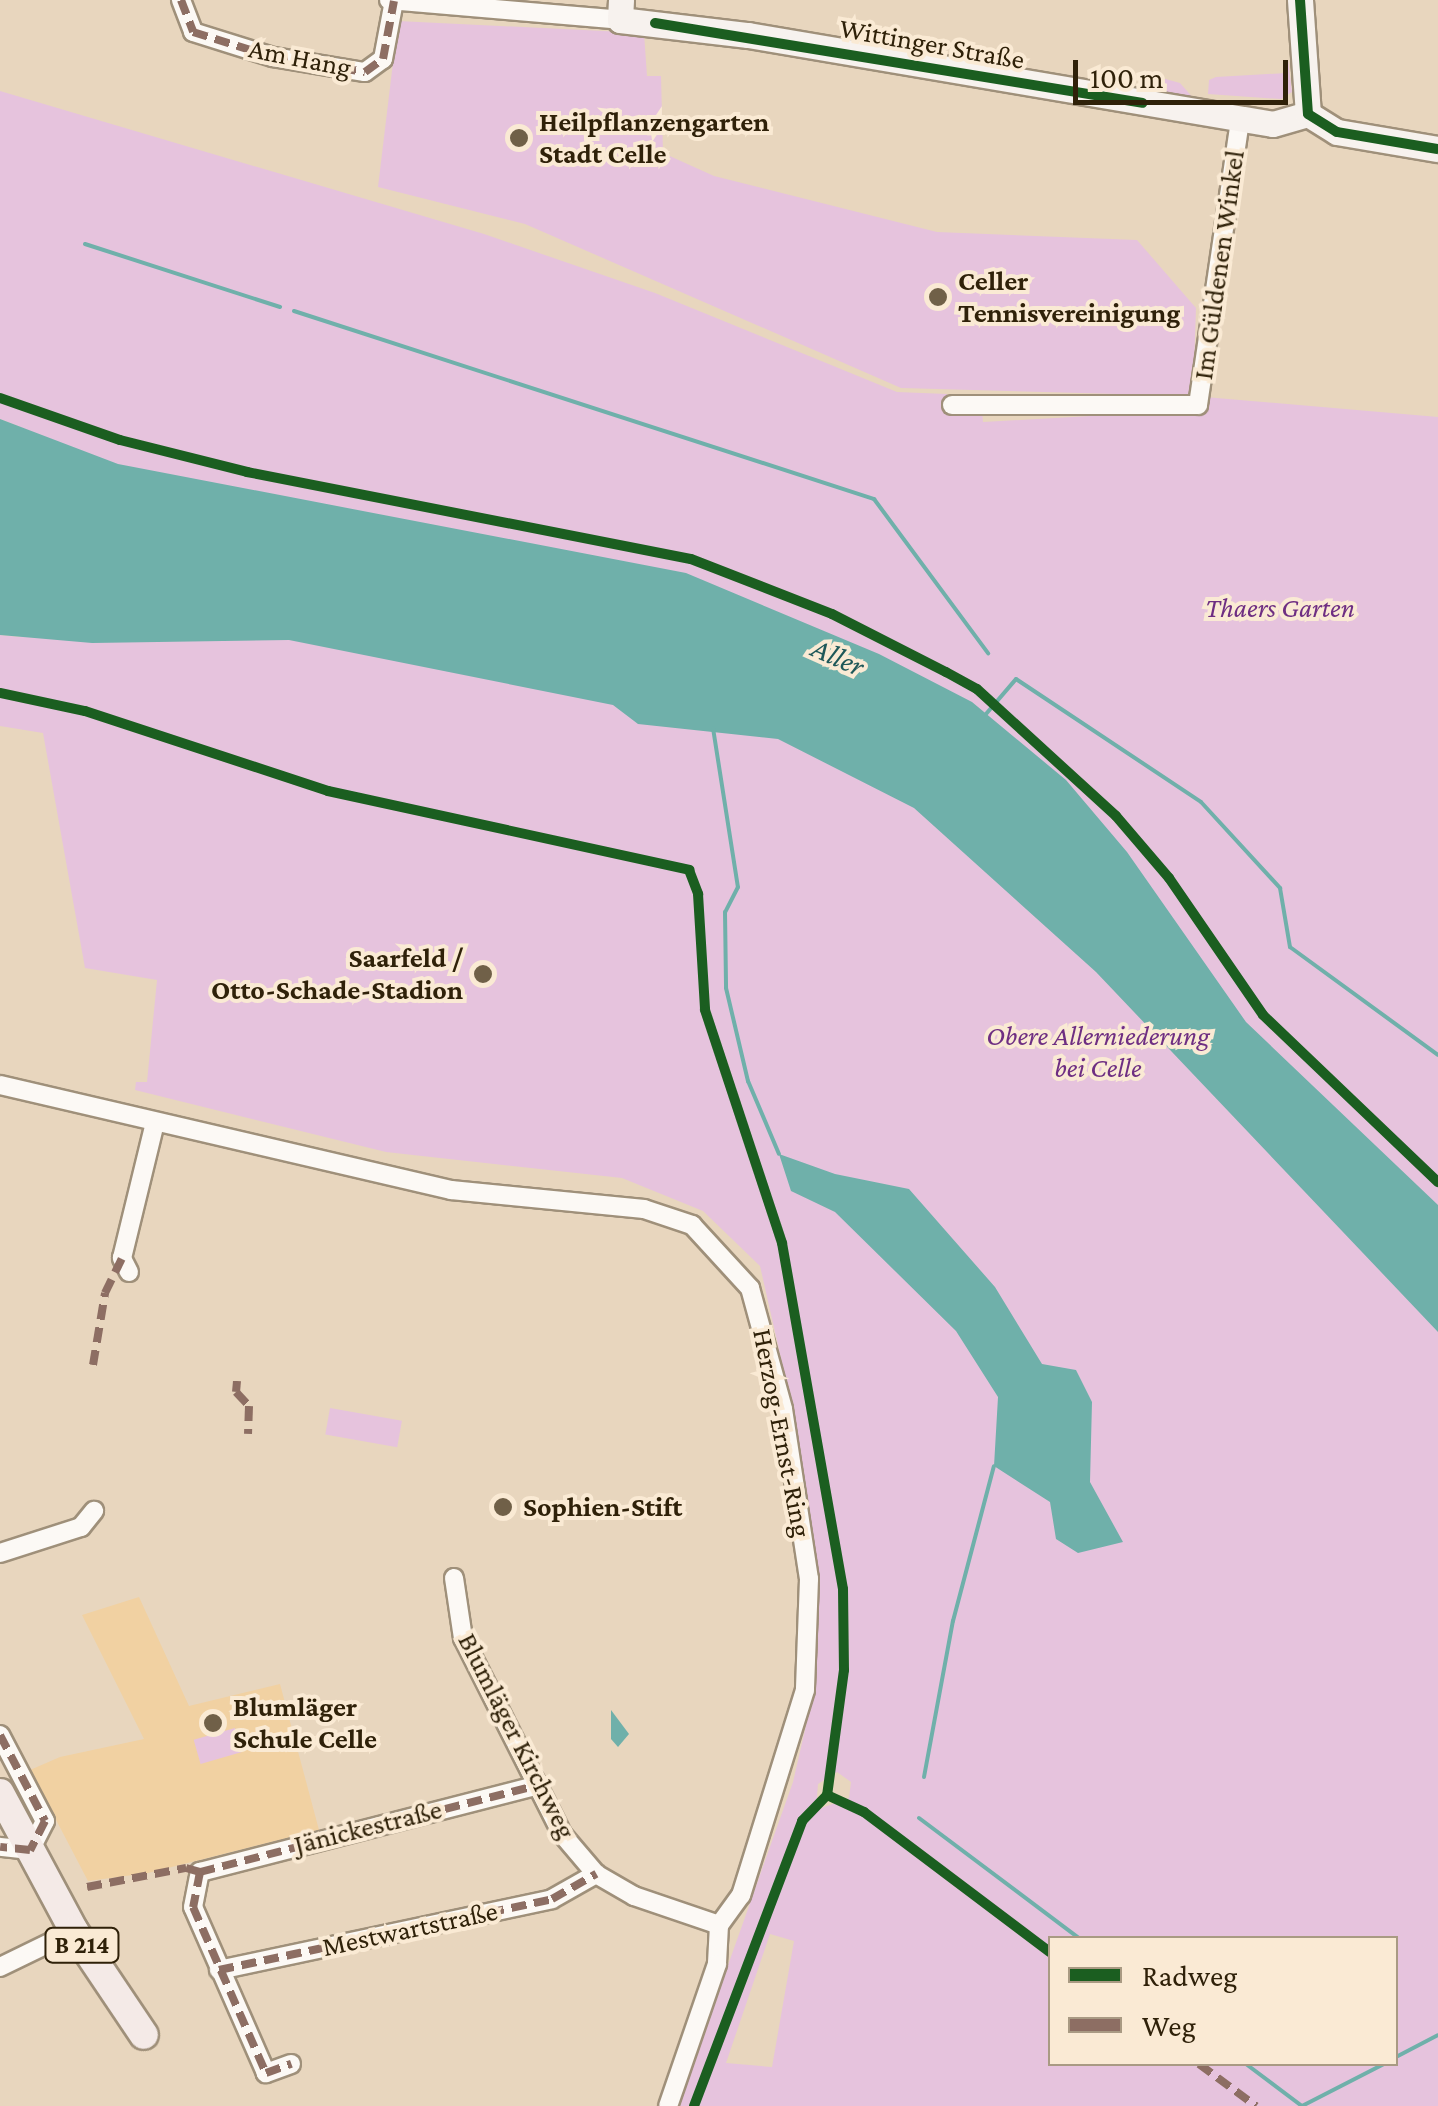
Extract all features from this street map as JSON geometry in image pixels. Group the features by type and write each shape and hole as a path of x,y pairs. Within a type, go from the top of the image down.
{"main road":[{"name":"B 214","path":"0,1792 30,1850 63,1938 144,2035"}],"street":[{"name":"Am Hang","path":"181,0 192,32 273,57 365,72 383,59 392,0"},
{"name":"Wittinger Straße","path":"392,0 620,10 1240,119 1278,124 1308,114"},
{"path":"1300,0 1308,114 1337,132 1438,150"},
{"name":"Im Güldenen Winkel","path":"952,404 1198,405 1240,119"},
{"name":"Herzog-Ernst-Ring","path":"0,1085 451,1190 644,1209 692,1226 750,1288 783,1409 808,1580 810,1635 794,1737 742,1895 719,1925 718,1964 668,2106"},
{"path":"129,1272 122,1258 156,1122"},
{"path":"0,1554 81,1527 94,1511"},
{"name":"Blumläger Kirchweg","path":"454,1578 463,1638 562,1834 596,1874 634,1896 719,1925"},
{"path":"0,1735 45,1820 30,1850 0,1847"},
{"name":"Jänickestraße","path":"218,1970 193,1907 192,1888 200,1872 538,1785"},
{"name":"Mestwartstraße","path":"218,1970 552,1899 596,1874"},
{"path":"0,1967 63,1938"},
{"path":"218,1970 266,2072 292,2064"}],"shaded area":[{"name":"Blumläger Schule Celle","path":"139,1597 189,1706 280,1684 319,1830 148,1873 88,1881 30,1770 60,1757 144,1739 82,1615"}],"green space":[{"name":"Obere Allerniederung bei Celle","path":"398,21 644,33 647,76 661,76 663,153 714,176 937,232 1137,240 1196,308 1193,396 1438,417 1438,2106 678,2106 793,1782 814,1691 818,1578 792,1407 760,1266 703,1211 622,1178 386,1152 135,1090 136,1082 147,1082 157,980 85,968 43,733 0,726 0,635 20,637 58,442 0,419 0,91 484,234 655,293 897,392 947,394 953,413 982,411 983,422 1177,411 1191,396 901,388 525,224 378,187","holes":["837,1772 851,1782 849,1798 816,1810 818,1784","770,1934 794,1941 772,2067 726,2063"]},
{"path":"1288,60 1292,92 1281,99 1208,94 1209,80 1216,77 1287,73"},
{"path":"1162,78 1180,83 1195,100 1147,93"},
{"path":"330,1408 402,1421 397,1447 325,1435"},
{"path":"235,1728 242,1752 201,1764 194,1740"}],"water":[{"name":"Aller","path":"0,419 118,464 686,573 879,654 972,702 1066,780 1127,852 1246,1022 1438,1205 1438,1332 1096,972 914,808 778,739 638,724 613,705 289,640 92,643 0,635"},
{"path":"779,1154 835,1174 909,1189 995,1287 1042,1364 1076,1370 1092,1402 1090,1482 1123,1542 1078,1553 1056,1539 1050,1502 994,1466 998,1397 956,1331 835,1212 791,1191"},
{"path":"611,1710 629,1734 618,1747 611,1739"}],"waterway":[{"path":"85,244 280,307"},
{"path":"294,311 874,499 988,653"},
{"path":"986,714 1016,679 1201,802 1280,888 1290,947 1438,1055"},
{"path":"713,728 738,887 725,912 726,988 748,1081 779,1154"},
{"path":"924,1777 953,1621 994,1466"},
{"path":"919,1818 1076,1936"},
{"path":"1398,2056 1438,2035"},
{"path":"1249,2066 1302,2106 1380,2066"}],"marked path":[{"path":"181,0 193,32 273,57 365,72 383,59 394,1"},
{"path":"93,1365 105,1293 122,1258"},
{"path":"237,1381 236,1392 249,1406 248,1434"},
{"path":"0,1735 45,1821 30,1850 0,1847"},
{"path":"87,1887 186,1868 200,1872 538,1785"},
{"path":"200,1872 193,1907 266,2073 291,2064"},
{"path":"219,1970 552,1899 596,1874"},
{"path":"1202,2066 1256,2106"}],"cycle path":[{"path":"1300,0 1308,114 1337,132 1438,149"},
{"path":"655,23 1142,103"},
{"path":"0,398 120,440 247,472 691,559 832,614 946,672 977,689 1116,816 1169,878 1263,1015 1438,1182"},
{"path":"0,693 85,711 328,791 689,870 698,894 705,1010 782,1243 843,1589 844,1670 827,1795"},
{"path":"827,1795 864,1812 1048,1950"},
{"path":"694,2106 802,1821 827,1795"}],"place":[{"name":"Heilpflanzengarten Stadt Celle","path":"519,138"},
{"name":"Celler Tennisvereinigung","path":"938,297"},
{"name":"Saarfeld / Otto-Schade-Stadion","path":"483,974"},
{"name":"Sophien-Stift","path":"503,1507"},
{"name":"Blumläger Schule Celle","path":"213,1723"}],"park label":[{"name":"Thaers Garten","path":"1280,608"}]}
